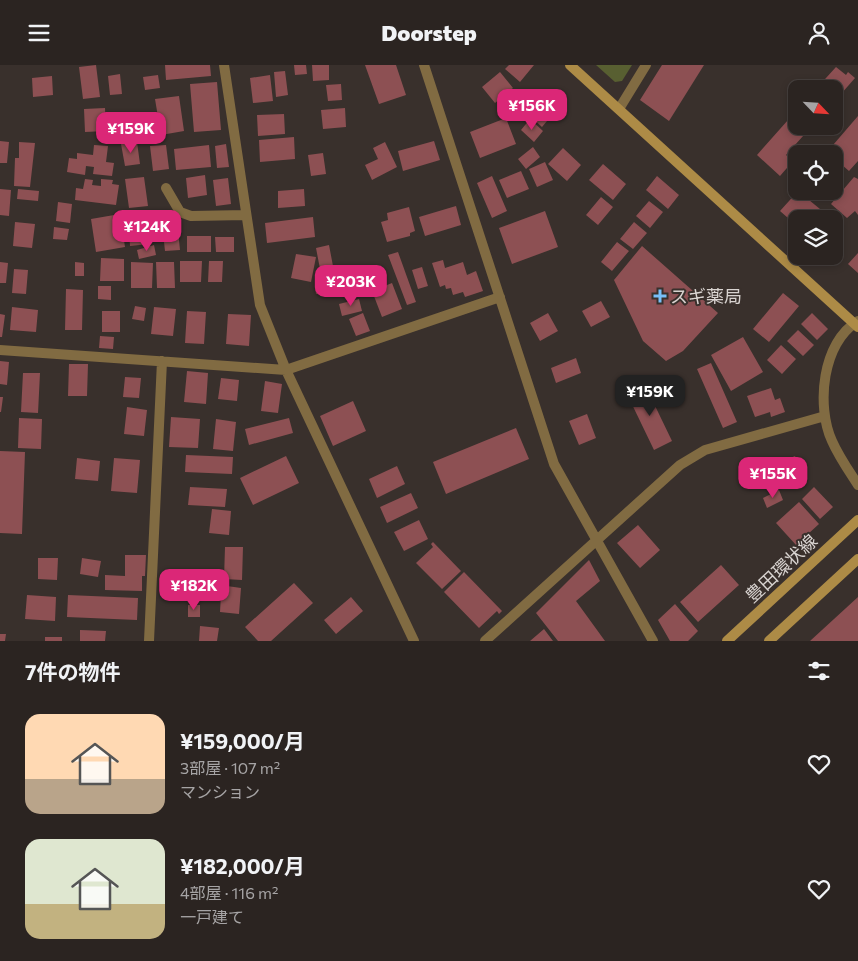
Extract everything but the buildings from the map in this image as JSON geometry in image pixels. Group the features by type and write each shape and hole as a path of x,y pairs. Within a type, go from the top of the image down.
{"street":[{"path":"224,65 260,305 286,369 414,641"},
{"path":"424,65 554,464 653,641"},
{"path":"570,65 857,323 843,333 835,347 825,387 825,416 832,441 858,485"},
{"path":"619,109 646,65"},
{"path":"166,188 180,212 191,216 246,215"},
{"path":"0,350 286,369 500,297"},
{"path":"149,641 162,361"},
{"path":"485,641 597,542 680,465 705,450 825,416"},
{"name":"豊田環状線","path":"727,641 858,520"},
{"path":"770,641 858,559"}],"green space":[{"path":"596,65 632,65 622,81 615,82"}],"place":[{"name":"スギ薬局","path":"660,296"}]}
